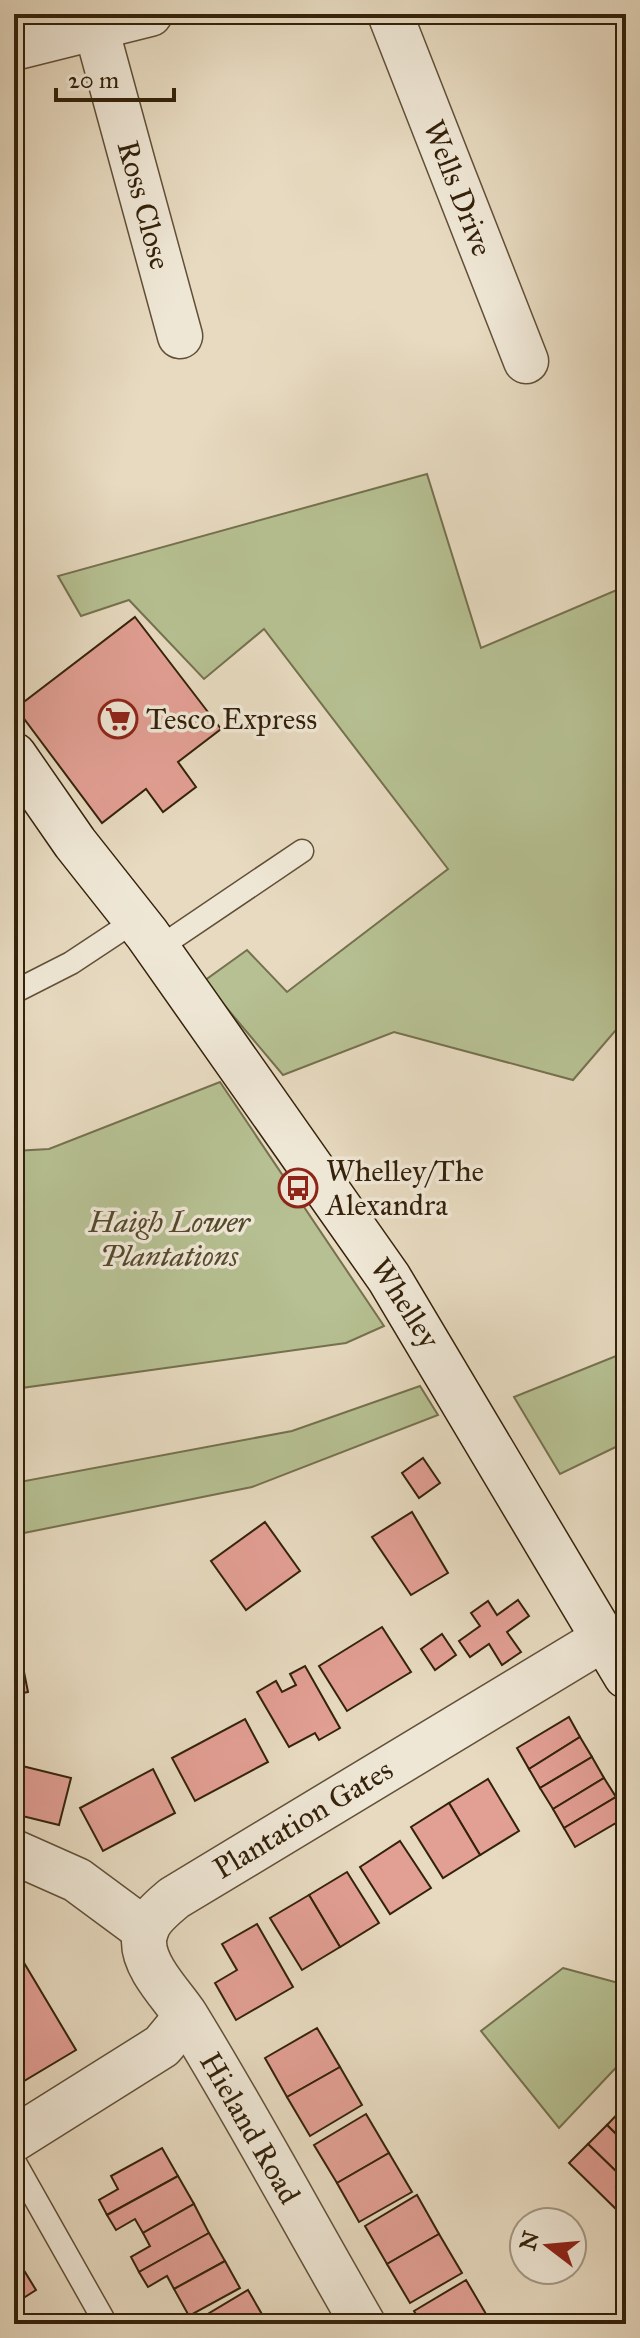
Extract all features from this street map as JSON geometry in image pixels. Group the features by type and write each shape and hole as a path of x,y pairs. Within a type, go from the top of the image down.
{"street":[{"path":"14,48 150,14"},
{"name":"Wells Drive","path":"390,14 526,361"},
{"name":"Ross Close","path":"96,28 180,336"},
{"name":"Whelley","path":"14,755 75,843 146,934 420,1325 626,1676"},
{"name":"Plantation Gates","path":"146,1931 159,1910 174,1898 603,1639"},
{"path":"14,1852 77,1880 146,1931"},
{"name":"Hieland Road","path":"146,1931 145,1952 186,2017 363,2324"},
{"path":"14,2139 162,2046 186,2017"}],"lane":[{"path":"14,992 71,963 146,934 302,851"},
{"path":"14,2161 106,2324"}],"green space":[{"path":"427,474 481,648 626,586 626,1023 615,1031 573,1080 394,1032 283,1075 204,981 247,950 287,992 448,869 264,629 204,679 129,600 81,616 58,576"},
{"name":"Haigh Lower Plantations","path":"220,1082 384,1326 346,1343 14,1389 14,1151 49,1149"},
{"path":"626,1352 626,1442 560,1474 514,1397"},
{"path":"420,1386 438,1415 252,1487 14,1535 14,1483 292,1431"},
{"path":"563,1968 626,1985 626,2057 559,2128 481,2031"}],"building":[{"name":"Tesco Express","path":"135,617 221,729 178,762 196,787 163,812 146,789 102,823 16,708"},
{"path":"423,1458 440,1483 419,1498 402,1473"},
{"path":"412,1512 448,1573 411,1595 372,1537"},
{"path":"265,1522 300,1571 246,1610 211,1561"},
{"path":"518,1600 529,1616 507,1632 521,1652 502,1665 489,1644 470,1657 459,1641 480,1626 471,1613 488,1601 497,1615"},
{"path":"14,1622 28,1692 14,1695"},
{"path":"382,1627 411,1672 347,1711 319,1666"},
{"path":"442,1634 456,1655 435,1670 421,1649"},
{"path":"305,1666 340,1728 319,1740 315,1733 289,1747 257,1692 276,1681 282,1692 296,1685 290,1674"},
{"path":"569,1717 580,1737 529,1769 517,1748"},
{"path":"245,1719 268,1762 195,1801 172,1758"},
{"path":"580,1737 592,1757 540,1788 529,1769"},
{"path":"592,1757 604,1778 553,1809 540,1788"},
{"path":"14,1764 71,1778 59,1825 14,1814"},
{"path":"153,1769 175,1813 103,1851 80,1808"},
{"path":"604,1778 616,1797 564,1828 553,1809"},
{"path":"488,1779 519,1831 480,1855 449,1803"},
{"path":"616,1797 626,1817 575,1847 564,1828"},
{"path":"449,1803 480,1855 443,1878 411,1827"},
{"path":"400,1841 431,1888 390,1914 360,1867"},
{"path":"347,1872 379,1923 340,1947 309,1895"},
{"path":"309,1895 340,1947 302,1970 270,1918"},
{"path":"257,1924 293,1987 236,2020 215,1983 237,1970 222,1944"},
{"path":"14,1946 76,2050 14,2087"},
{"path":"317,2028 340,2067 287,2097 265,2058"},
{"path":"340,2067 362,2105 310,2136 287,2097"},
{"path":"626,2105 626,2144 607,2125"},
{"path":"366,2114 389,2153 337,2183 314,2145"},
{"path":"607,2125 626,2144 623,2178 588,2144"},
{"path":"588,2144 623,2178 616,2187 626,2197 626,2207 620,2213 569,2163"},
{"path":"162,2148 178,2176 107,2215 99,2200 118,2189 111,2176"},
{"path":"389,2153 412,2192 359,2222 337,2183"},
{"path":"178,2176 194,2204 143,2233 135,2219 116,2230 107,2215"},
{"path":"417,2195 439,2234 387,2264 365,2226"},
{"path":"194,2204 209,2233 139,2272 131,2257 150,2246 143,2233"},
{"path":"209,2233 225,2261 174,2289 167,2276 148,2287 139,2272"},
{"path":"439,2234 462,2273 410,2303 387,2264"},
{"path":"14,2254 36,2290 14,2304"},
{"path":"225,2261 240,2288 189,2316 174,2289"},
{"path":"466,2280 489,2319 480,2324 422,2324 414,2311"},
{"path":"248,2290 263,2316 250,2324 191,2324"},
{"path":"263,2316 268,2324 250,2324"}],"place":[{"name":"Tesco Express","path":"118,719"},
{"name":"Whelley/The Alexandra","path":"298,1188"}]}
